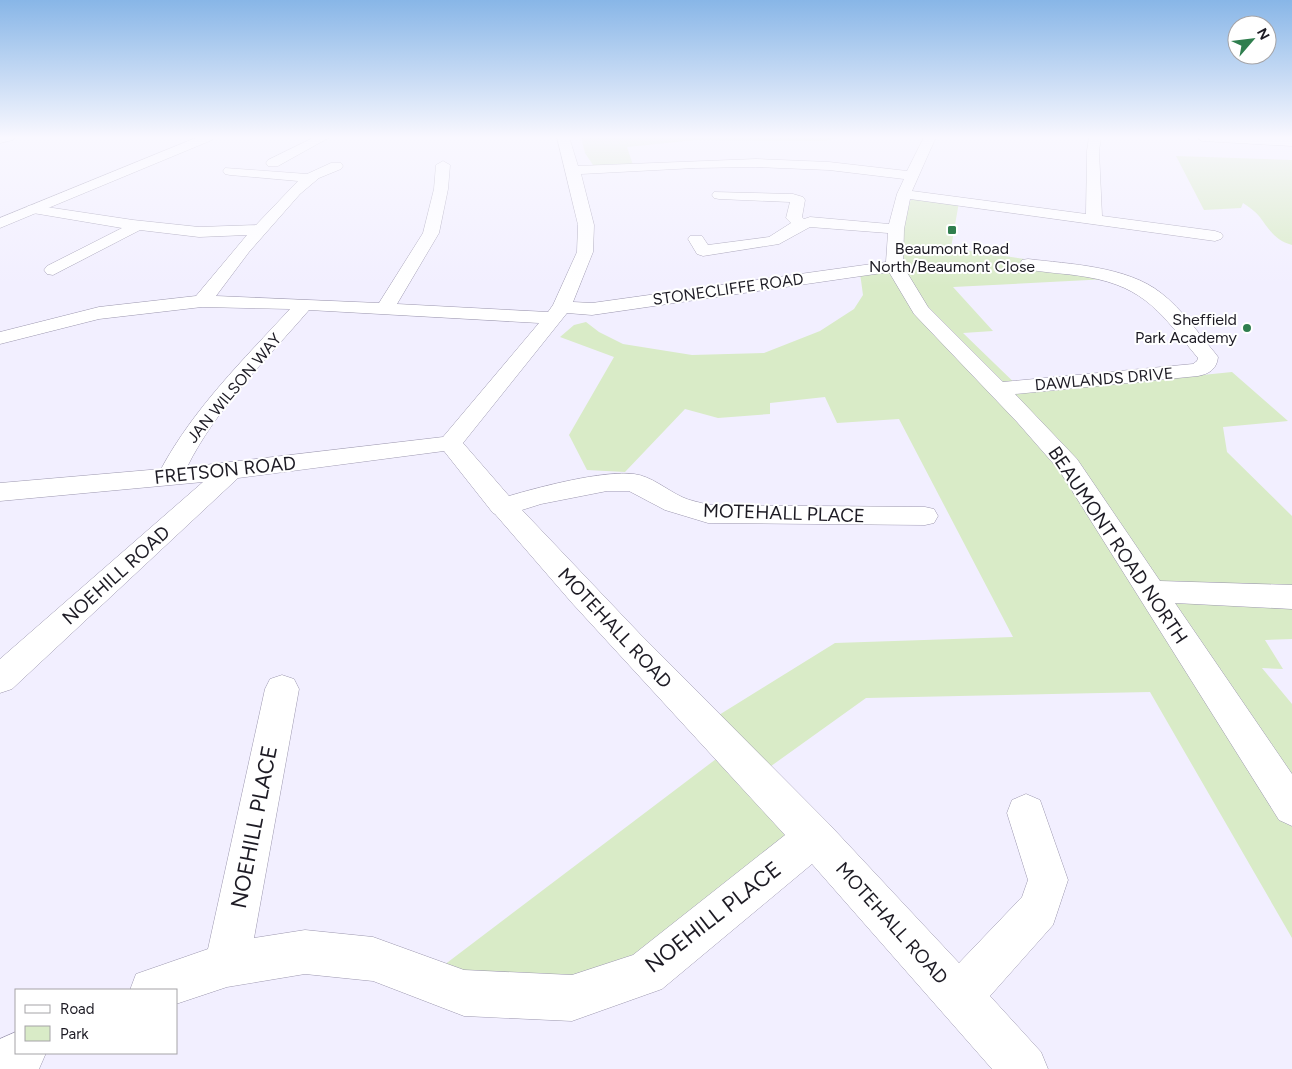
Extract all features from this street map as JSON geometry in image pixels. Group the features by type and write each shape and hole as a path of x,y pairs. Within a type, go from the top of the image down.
{"street":[{"path":"0,223 87,187"},
{"path":"202,301 260,230 301,187"},
{"path":"385,308 431,233 441,187"},
{"path":"450,443 557,312 585,252 586,226 578,187"},
{"path":"894,266 896,229 907,187"},
{"path":"919,187 1094,218 1215,236"},
{"path":"1094,187 1094,218"},
{"path":"719,195 793,198 798,200 794,218 801,224"},
{"path":"33,209 199,232 260,230"},
{"path":"696,239 702,251 773,241 801,224 822,222 896,229"},
{"path":"53,270 139,225"},
{"name":"DAWLANDS DRIVE","path":"998,389 1198,370 1207,364 1208,357 1149,292 1117,279 1092,273 1028,264"},
{"name":"STONECLIFFE ROAD","path":"0,338 99,314 202,301 557,312 592,310 894,266"},
{"name":"BEAUMONT ROAD NORTH","path":"894,266 921,310 998,389 1068,465 1292,808"},
{"name":"JAN WILSON WAY","path":"170,475 184,445 201,421 305,304"},
{"name":"FRETSON ROAD","path":"0,492 170,475 231,471 450,443"},
{"name":"MOTEHALL ROAD","path":"450,443 502,507 750,773 814,837 1024,1069"},
{"name":"NOEHILL ROAD","path":"0,679 231,471"},
{"name":"MOTEHALL PLACE","path":"502,507 538,496 607,483 633,482 674,504 708,514 925,516"},
{"path":"1150,592 1292,597"},
{"name":"NOEHILL PLACE","path":"227,965 282,689"},
{"path":"959,997 1038,910 1048,880 1026,813"},
{"name":"NOEHILL PLACE","path":"155,989 227,965 305,952 373,959 464,993 572,998 646,973 814,837"},
{"path":"0,1064 20,1054"}],"green space":[{"path":"1192,187 1292,187 1292,245 1281,241 1269,230 1252,209 1243,203 1241,208 1204,210"},
{"path":"912,195 959,202 951,248 1031,260 1108,279 953,287 993,331 963,333 1025,393 1232,372 1288,421 1223,427 1227,452 1292,516 1292,639 1265,640 1283,669 1262,668 1292,704 1292,938 1150,692 866,698 746,784 798,841 654,960 537,1007 423,981 720,756 698,728 835,643 1013,637 899,419 837,423 825,397 770,403 770,414 718,418 685,409 625,472 587,470 569,435 614,357 560,337 574,325 586,322 599,332 623,344 692,355 764,353 820,331 854,309 863,295 860,273 892,268"}],"place":[{"name":"Beaumont Road North/Beaumont Close","path":"952,230"},
{"name":"Sheffield Park Academy","path":"1247,328"}]}
